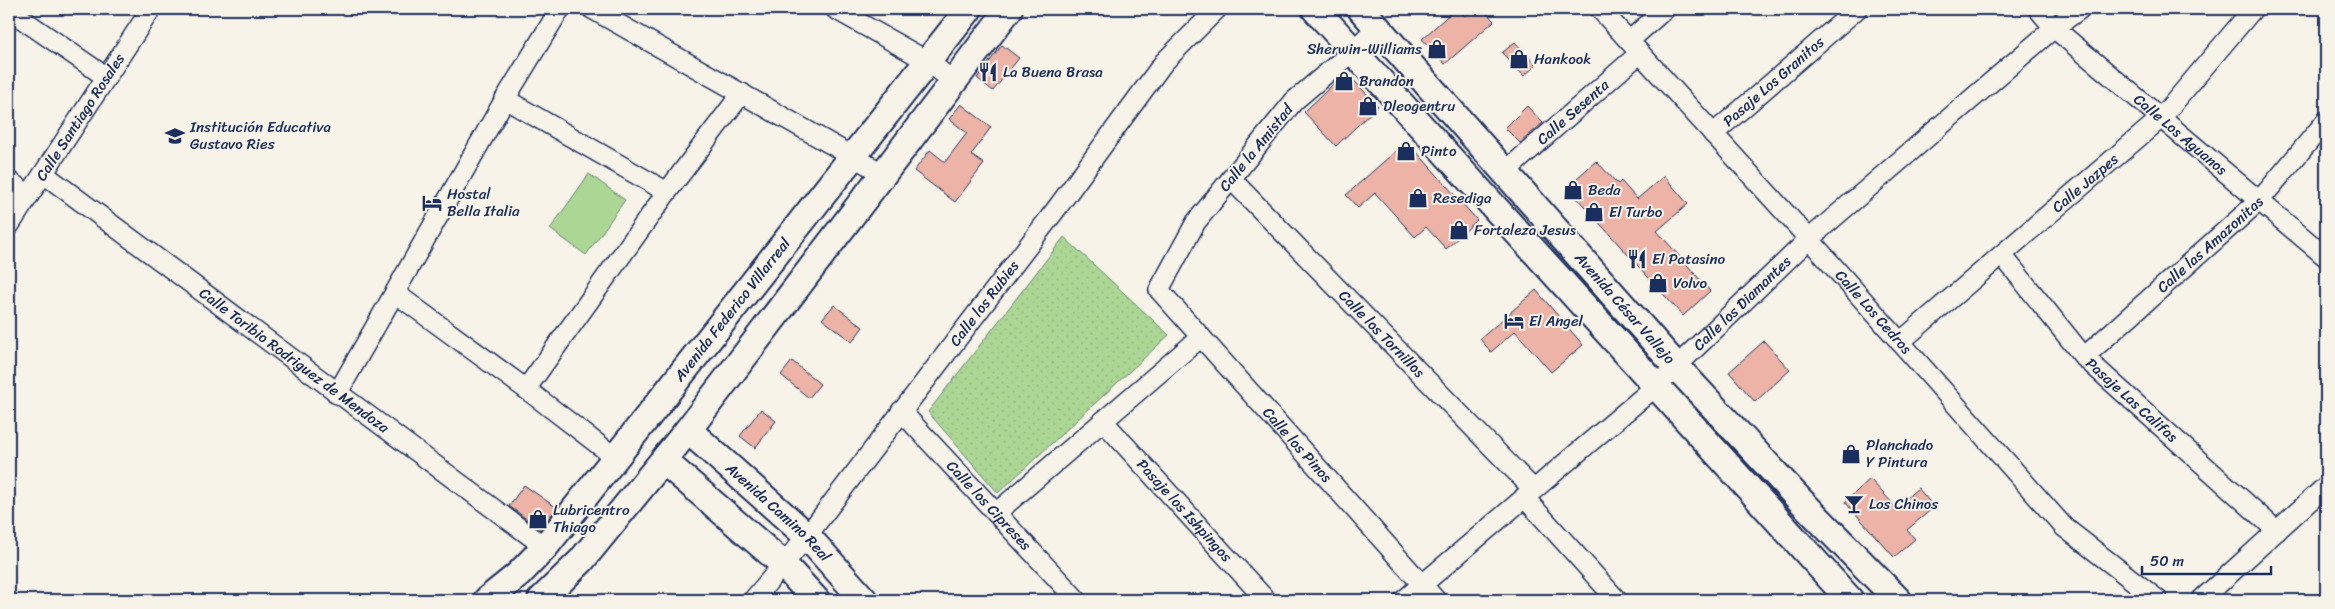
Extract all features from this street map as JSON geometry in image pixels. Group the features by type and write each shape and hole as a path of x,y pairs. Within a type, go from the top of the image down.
{"main road":[{"name":"Avenida Federico Villarreal","path":"487,600 518,575 545,547 969,9"},
{"path":"540,600 581,561 664,461 1009,9"},
{"name":"Avenida César Vallejo","path":"1315,9 1850,600"},
{"name":"Avenida César Vallejo","path":"1369,18 1677,367 1800,499 1898,600"},
{"path":"1427,132 1452,111"},
{"path":"1517,230 1540,210"},
{"name":"Avenida Camino Real","path":"688,430 807,536 864,600"},
{"path":"664,461 783,564 816,600"}],"street":[{"name":"Calle Santiago Rosales","path":"9,226 151,9"},
{"path":"337,394 505,100 560,9"},
{"path":"592,9 882,173"},
{"path":"835,9 929,62 954,82"},
{"name":"Calle los Rubies","path":"753,600 807,536 901,410 1057,208 1164,62 1217,9"},
{"name":"Calle Los Cedros","path":"1600,9 2064,527 2158,600"},
{"name":"Calle Sesenta","path":"1506,171 1634,47 1665,9"},
{"name":"Pasaje Los Granitos","path":"1713,134 1857,9"},
{"name":"Calle Los Aguanos","path":"2038,9 2054,28 2326,256"},
{"name":"Calle los Diamantes","path":"1404,600 1656,386 1808,239 2054,28 2080,9"},
{"name":"Calle Jazpes","path":"1900,342 2161,118 2253,9"},
{"path":"9,10 106,77"},
{"name":"Calle la Amistad","path":"1159,290 1196,222 1294,101 1354,50 1369,18"},
{"path":"526,389 667,192 742,93"},
{"path":"505,100 667,192"},
{"name":"Calle las Amazonitas","path":"2084,357 2260,200 2326,121"},
{"name":"Calle Toribio Rodriguez de Mendoza","path":"44,174 545,547"},
{"name":"Calle los Tornillos","path":"1231,179 1529,493 1617,600"},
{"path":"9,181 29,195"},
{"name":"Pasaje Las Califas","path":"2002,255 2084,357 2277,531"},
{"name":"Calle los Pinos","path":"1159,290 1436,600"},
{"path":"395,293 616,458"},
{"path":"996,513 1200,337"},
{"name":"Calle los Cipreses","path":"901,410 1077,600"},
{"name":"Pasaje los Ishpingos","path":"1103,421 1266,600"},
{"path":"2201,600 2326,486"}],"green space":[{"path":"589,174 625,200 586,255 550,229"},
{"path":"1064,237 1169,335 998,493 928,412"}],"building":[{"path":"1455,9 1458,9 1465,16 1474,9 1483,9 1494,21 1445,64 1422,39"},
{"name":"Hankook","path":"1515,42 1536,65 1524,76 1502,53"},
{"path":"1002,45 1019,58 993,91 977,78"},
{"path":"1346,72 1378,106 1336,146 1304,112"},
{"path":"961,104 991,127 971,155 984,164 955,202 914,171 930,150 945,162 967,133 949,119"},
{"path":"1527,106 1543,123 1520,143 1505,128"},
{"path":"1407,141 1477,220 1446,249 1426,227 1415,237 1375,193 1358,208 1346,195"},
{"path":"1596,161 1618,184 1621,181 1637,199 1664,176 1688,204 1657,231 1710,291 1683,316 1567,187"},
{"path":"1536,290 1583,345 1551,372 1515,331 1491,352 1480,339"},
{"path":"834,305 863,327 852,342 822,319"},
{"path":"1764,341 1790,370 1755,402 1729,372"},
{"path":"792,361 820,384 809,398 781,375"},
{"path":"761,409 776,421 755,448 740,436"},
{"path":"1870,479 1896,507 1918,488 1934,507 1907,530 1915,539 1894,557 1845,502"},
{"path":"524,485 557,508 540,529 509,506"}],"place":[{"name":"Sherwin-Williams","path":"1437,49"},
{"name":"Hankook","path":"1519,59"},
{"name":"La Buena Brasa","path":"988,72"},
{"name":"Brandon","path":"1344,81"},
{"name":"Dleogentru","path":"1368,106"},
{"name":"Institución Educativa Gustavo Ries","path":"175,136"},
{"name":"Pinto","path":"1406,151"},
{"name":"Beda","path":"1573,190"},
{"name":"Resediga","path":"1418,198"},
{"name":"Hostal Bella Italia","path":"432,203"},
{"name":"El Turbo","path":"1594,212"},
{"name":"Fortaleza Jesus","path":"1459,230"},
{"name":"El Patasino","path":"1637,259"},
{"name":"Volvo","path":"1658,283"},
{"name":"El Angel","path":"1514,321"},
{"name":"Planchado Y Pintura","path":"1851,454"},
{"name":"Los Chinos","path":"1854,504"},
{"name":"Lubricentro Thiago","path":"538,519"}]}
